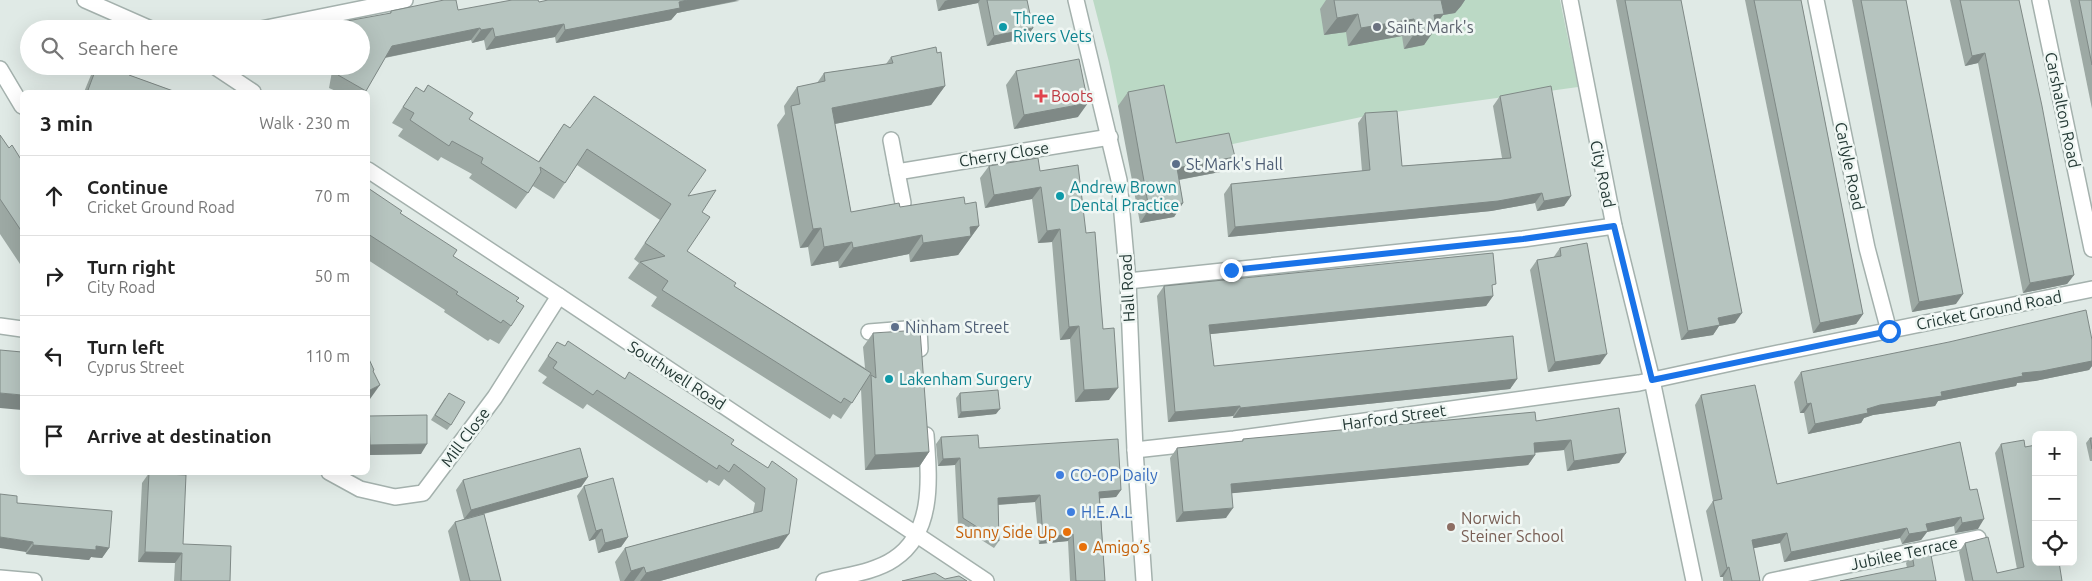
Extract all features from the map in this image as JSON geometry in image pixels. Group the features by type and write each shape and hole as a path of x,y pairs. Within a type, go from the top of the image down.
{"street":[{"path":"85,0 131,20"},
{"path":"306,20 405,0"},
{"name":"Hall Road","path":"1076,0 1119,180 1128,281 1135,450 1144,581"},
{"name":"City Road","path":"1570,0 1614,226 1652,380 1694,581"},
{"name":"Carlyle Road","path":"1816,0 1867,248 1889,331"},
{"name":"Carshalton Road","path":"2040,0 2092,250"},
{"path":"0,69 20,103"},
{"path":"228,75 250,90"},
{"name":"Cherry Close","path":"897,172 1110,137"},
{"path":"891,140 903,203"},
{"name":"Southwell Road","path":"370,171 986,581"},
{"path":"1128,281 1523,239 1614,226"},
{"name":"Cricket Ground Road","path":"1652,380 2092,289"},
{"name":"Mill Close","path":"334,475 360,489 395,497 423,493 495,396 559,296"},
{"path":"0,326 20,329"},
{"path":"869,332 919,328 921,360"},
{"name":"Harford Street","path":"1135,450 1244,438 1652,380"},
{"path":"824,581 863,571 894,560 909,547 927,506 929,474 924,417"},
{"name":"Jubilee Terrace","path":"1771,581 1978,538"},
{"path":"0,578 34,581"}],"green space":[{"path":"1093,0 1560,0 1578,87 1366,116 1166,158 1118,106"}],"building":[{"path":"444,0 456,0 458,10 512,0 538,0 539,2 548,0 687,0 679,2 680,8 565,30 564,24 495,37 493,28 481,30 480,28 392,46 367,90 364,90 338,75 370,75 370,20 352,20 391,13 391,11"},
{"path":"987,0 1027,0 1033,28 994,36"},
{"path":"1334,0 1441,0 1444,14 1434,15 1436,28 1416,31 1414,19 1361,28 1358,14 1337,18"},
{"path":"1625,0 1681,0 1742,313 1718,318 1720,325 1688,331"},
{"path":"1754,0 1801,0 1863,314 1820,323"},
{"path":"1861,0 1906,0 1963,294 1919,302"},
{"path":"1960,0 2019,0 2042,106 2074,275 2030,283 1985,53 1972,56"},
{"path":"2079,0 2092,0 2092,65"},
{"path":"936,47 937,53 941,52 945,86 832,108 851,212 899,203 900,207 964,197 965,204 976,202 979,226 970,227 971,236 923,243 922,235 853,248 852,242 824,247 821,228 813,229 791,106 800,104 797,87 825,81 824,73 893,63 891,57"},
{"path":"1079,59 1088,103 1024,115 1016,71"},
{"path":"94,75 129,75 170,90 88,90"},
{"path":"428,85 473,113 469,119 539,162 564,124 570,128 594,96 706,170 688,196 716,190 702,212 710,217 687,251 736,283 734,286 871,373 852,403 844,398 841,403 662,290 668,281 640,262 665,256 645,243 671,204 587,149 565,183 540,167 541,172 528,193 481,163 483,158 452,141 449,146 410,120 414,113 403,107 416,87 424,92"},
{"name":"St Mark's Hall","path":"1164,85 1176,143 1229,133 1235,157 1177,168 1183,203 1149,209 1128,92"},
{"path":"1551,86 1571,196 1544,201 1542,193 1498,201 1235,227 1231,184 1370,170 1365,113 1397,111 1402,166 1511,158 1500,96"},
{"path":"0,135 9,148 12,145 20,158 20,229 0,199"},
{"path":"1038,158 1040,171 1078,165 1086,233 1095,232 1103,329 1114,328 1118,388 1084,390 1079,326 1069,327 1060,229 1047,231 1041,187 994,195 989,166"},
{"path":"370,189 402,211 400,213 457,250 453,256 519,298 516,301 524,306 511,326 503,320 501,323 456,294 458,292 370,235"},
{"path":"1587,243 1607,354 1555,362 1537,260 1561,256 1560,248"},
{"path":"1493,253 1496,284 1492,285 1493,296 1209,325 1214,366 1513,336 1517,379 1240,408 1240,406 1175,412 1164,286"},
{"path":"2086,310 2092,340 2092,361 2022,373 2023,376 1941,392 1942,396 1880,405 1867,409 1868,413 1815,424 1811,403 1807,404 1801,372 1949,342"},
{"name":"Lakenham Surgery","path":"920,330 929,452 875,455 871,375 876,378 873,333"},
{"path":"568,341 625,379 629,372 734,440 731,444 768,468 772,461 797,479 789,534 646,573 644,567 631,571 625,548 762,511 765,488 734,464 729,472 719,465 717,469 597,390 593,395 553,368 557,362 548,356 557,342 565,346"},
{"path":"0,350 20,352 20,395 0,393"},
{"path":"370,361 373,371 380,385 370,390"},
{"path":"1755,385 1777,484 1960,442 1970,490 1977,489 1984,519 1962,523 1961,517 1926,524 1928,531 1909,534 1907,528 1791,552 1787,533 1752,540 1760,581 1732,581 1729,567 1727,568 1713,501 1722,499 1701,395"},
{"path":"998,390 1000,409 961,412 960,393"},
{"path":"449,393 465,402 451,425 435,415"},
{"path":"1619,408 1626,453 1574,461 1571,440 1534,443 1535,455 1231,484 1233,508 1183,512 1177,448 1243,441 1243,439 1535,412 1536,421"},
{"path":"427,415 427,444 370,445 370,416"},
{"path":"978,435 979,448 1118,439 1121,490 1099,492 1105,581 1076,581 1073,534 1043,537 1040,495 998,498 999,541 963,518 960,458 943,459 941,437"},
{"path":"2024,440 2025,447 2032,446 2032,566 2060,566 2062,581 1973,581 1965,543 1988,537 1997,573 2024,567 2001,444"},
{"path":"580,448 588,477 471,510 463,480"},
{"path":"149,475 186,475 183,544 231,546 230,581 181,581 182,553 145,552"},
{"path":"613,478 628,537 605,543 602,529 596,531 584,486"},
{"path":"0,494 17,496 17,503 112,511 109,548 96,546 96,550 33,545 33,542 0,537"},
{"path":"484,514 501,581 470,581 455,522"},
{"path":"1930,550 1936,581 1840,581 1914,566 1912,554"},
{"path":"935,573 945,579 959,576 967,581 902,581"}],"place":[{"name":"Three Rivers Vets","path":"1003,27"},
{"name":"Saint Mark's","path":"1377,27"},
{"name":"Boots","path":"1041,96"},
{"name":"St Mark's Hall","path":"1176,164"},
{"name":"Andrew Brown Dental Practice","path":"1060,196"},
{"name":"Ninham Street","path":"895,327"},
{"name":"Lakenham Surgery","path":"889,379"},
{"name":"CO-OP Daily","path":"1060,475"},
{"name":"H.E.A.L","path":"1071,512"},
{"name":"Norwich Steiner School","path":"1451,527"},
{"name":"Sunny Side Up","path":"1067,532"},
{"name":"Amigo’s","path":"1083,547"}],"route":[{"path":"1231,270 1523,239 1614,226 1652,380 1889,331"}]}
